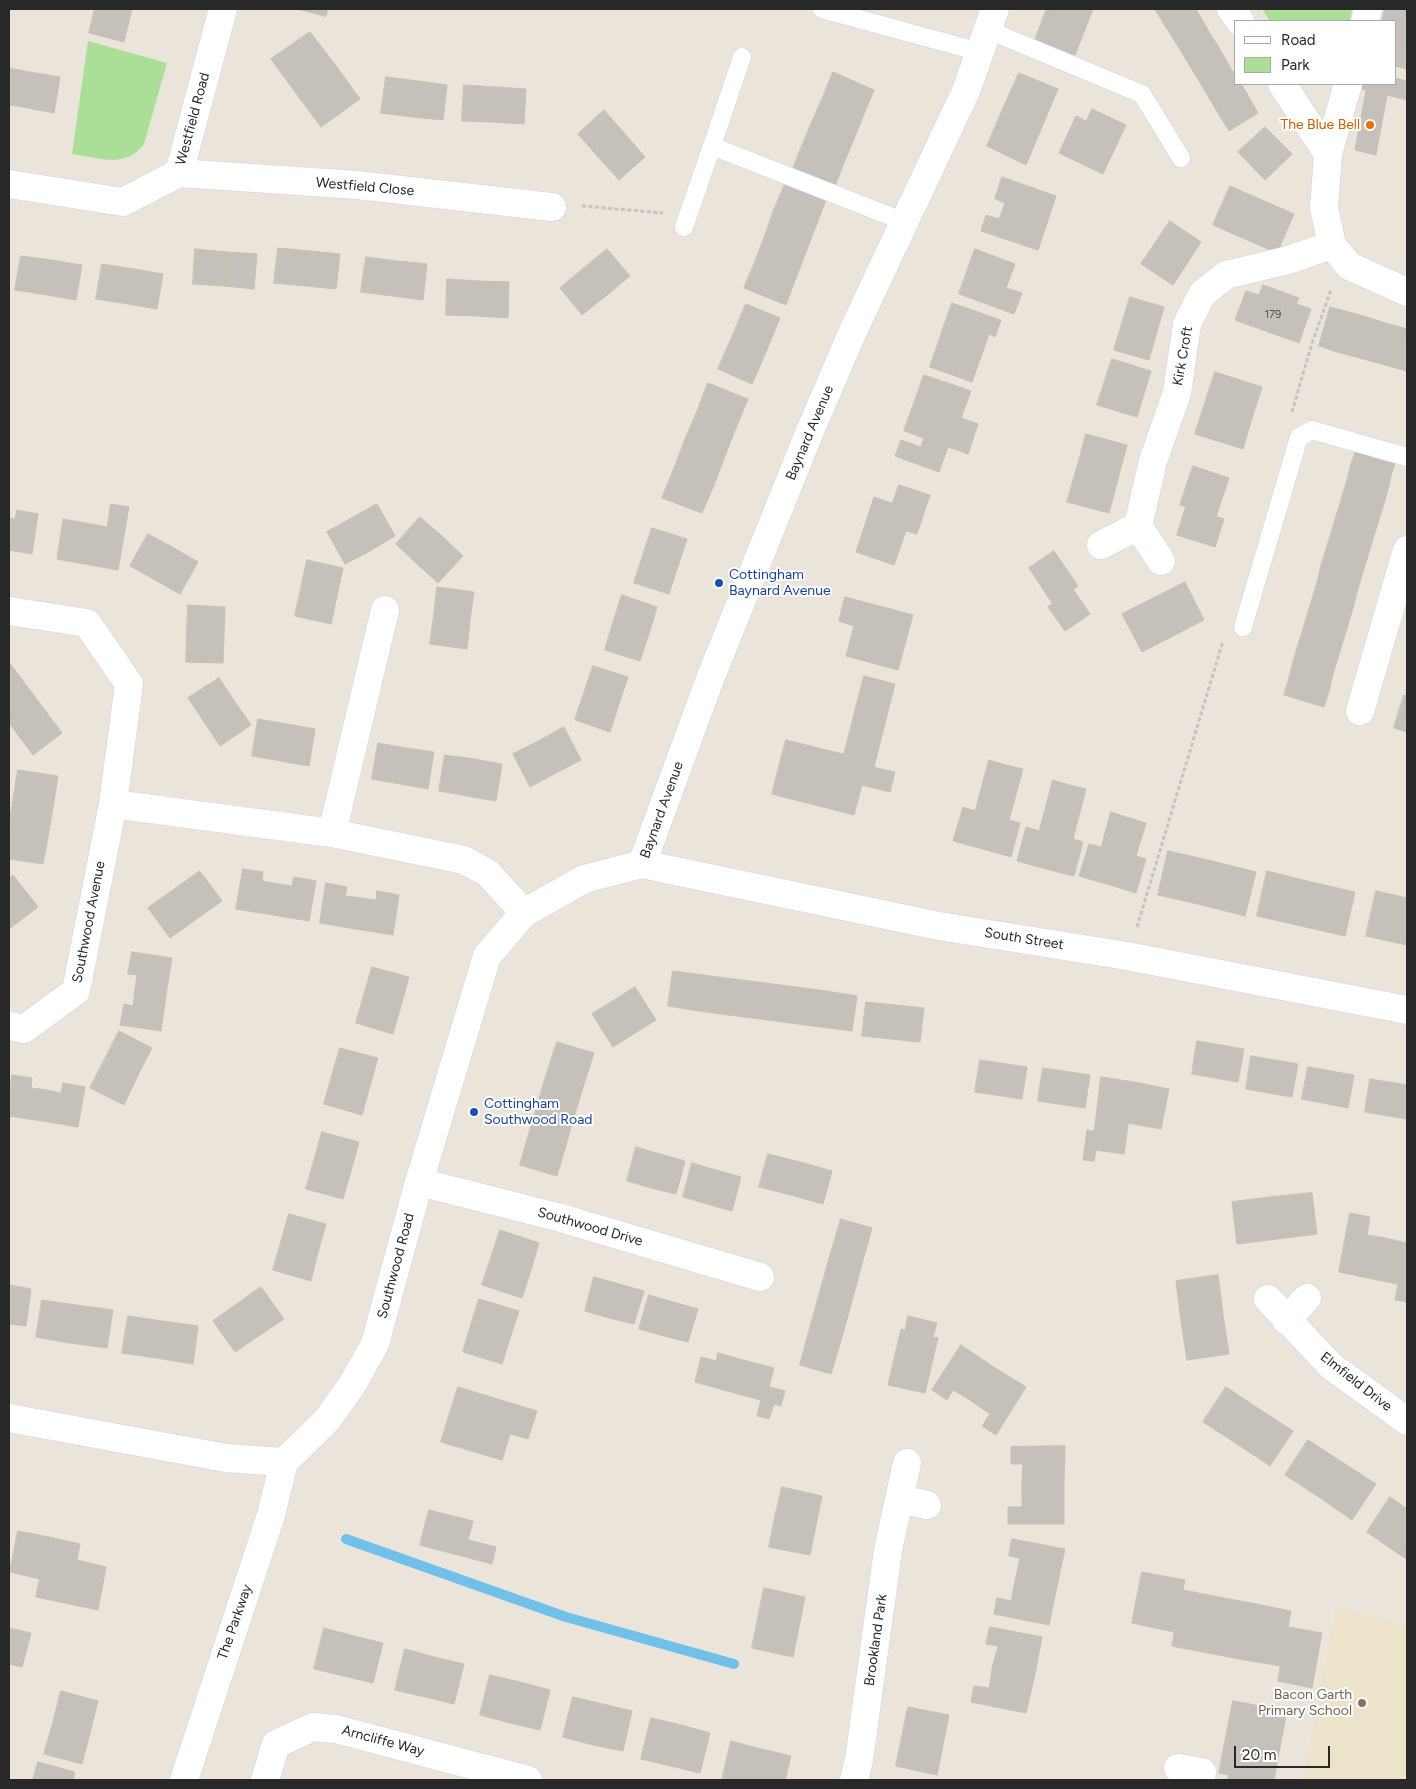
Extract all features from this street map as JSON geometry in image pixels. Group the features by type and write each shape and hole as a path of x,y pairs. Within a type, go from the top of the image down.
{"street":[{"name":"Westfield Road","path":"9,184 123,202 179,173 223,9"},
{"path":"1231,9 1239,20"},
{"name":"Baynard Avenue","path":"642,864 710,679 810,430 966,91 988,30"},
{"path":"1283,85 1328,154"},
{"path":"1348,85 1328,154 1324,208 1332,245 1349,266 1407,292"},
{"name":"Westfield Close","path":"179,173 357,185 552,207"},
{"name":"Kirk Croft","path":"1138,526 1153,461 1176,393 1186,324 1202,294 1226,275 1288,260 1332,245"},
{"path":"1102,545 1138,526 1162,561"},
{"path":"1360,711 1407,550"},
{"path":"332,833 386,610"},
{"name":"Southwood Avenue","path":"9,611 88,623 129,684 113,804 76,991 24,1029 9,1026"},
{"path":"113,804 332,833 464,860 488,873 524,913"},
{"name":"Southwood Road","path":"284,1462 327,1420 352,1385 375,1344 419,1182 488,956 524,913 584,879 642,864"},
{"name":"South Street","path":"642,864 939,926 1127,956 1407,1010"},
{"name":"Southwood Drive","path":"419,1182 562,1218 760,1277"},
{"path":"1286,1320 1307,1298"},
{"name":"Elmfield Drive","path":"1268,1300 1331,1366 1407,1421"},
{"path":"9,1418 226,1458 284,1462"},
{"name":"The Parkway","path":"184,1780 271,1515 284,1462"},
{"name":"Brookland Park","path":"854,1780 859,1760 888,1550 907,1463"},
{"path":"899,1499 928,1505"},
{"name":"Arncliffe Way","path":"265,1780 276,1744 313,1727 336,1729 528,1780"}],"lane":[{"path":"822,9 988,30 1142,94 1181,158"},
{"path":"686,221 742,56"},
{"path":"712,146 905,222"},
{"path":"1243,627 1299,436 1312,430 1407,457"}],"path":[{"path":"552,207 581,206 686,221"}],"shaded area":[{"name":"Bacon Garth Primary School","path":"1336,1607 1407,1625 1407,1780 1303,1780"}],"green space":[{"path":"1262,9 1352,9 1350,20 1269,20"},
{"path":"88,41 167,63 144,144 129,157 112,160 72,154"}],"building":[{"path":"95,9 132,9 124,42 89,33"},
{"path":"297,9 328,9 326,16"},
{"path":"1047,9 1093,9 1086,27 1046,11"},
{"path":"1155,9 1195,9 1166,27"},
{"path":"1196,9 1208,30 1179,48 1166,27"},
{"path":"1385,9 1407,9 1407,44 1396,42 1396,20 1382,20"},
{"path":"1046,11 1086,27 1075,55 1035,40"},
{"path":"1208,30 1221,51 1191,68 1179,48"},
{"path":"310,32 334,63 295,92 271,59"},
{"path":"1396,42 1407,44 1407,69 1396,66"},
{"path":"1221,51 1233,72 1204,89 1191,68"},
{"path":"334,63 360,99 321,127 295,92"},
{"path":"9,68 24,71 17,106 9,105"},
{"path":"24,71 60,77 54,113 17,106"},
{"path":"833,72 874,90 864,114 823,97"},
{"path":"1233,72 1234,85 1242,85 1246,92 1216,110 1204,89"},
{"path":"1019,73 1058,89 1042,127 1003,109"},
{"path":"386,77 418,81 413,117 381,113"},
{"name":"The Blue Bell","path":"1396,78 1407,81 1407,100 1387,95 1376,155 1355,150 1366,90 1360,89 1361,85 1396,85"},
{"path":"418,81 447,85 443,120 413,117"},
{"path":"464,85 496,87 494,122 462,121"},
{"path":"496,87 526,89 524,124 494,122"},
{"path":"1246,92 1258,113 1229,131 1216,110"},
{"path":"823,97 864,114 854,139 812,122"},
{"path":"1003,109 1042,127 1026,165 987,146"},
{"path":"1092,109 1126,125 1103,174 1059,153 1076,116 1086,121"},
{"path":"604,110 625,134 599,158 578,134"},
{"path":"812,122 854,139 844,163 802,146"},
{"path":"1265,127 1292,154 1265,180 1238,152"},
{"path":"625,134 645,157 619,180 599,158"},
{"path":"802,146 844,163 834,188 792,171"},
{"path":"1002,177 1056,196 1038,250 981,231 986,215 999,219 1005,203 995,199"},
{"path":"785,184 826,200 816,226 774,210"},
{"path":"1230,186 1294,214 1277,253 1213,225"},
{"path":"774,210 816,226 806,252 765,236"},
{"path":"1170,221 1201,242 1173,285 1141,264"},
{"path":"765,236 806,252 796,278 755,262"},
{"path":"278,248 310,251 306,286 274,283"},
{"path":"195,249 227,252 225,286 193,284"},
{"path":"607,249 630,276 607,295 584,268"},
{"path":"975,249 1015,264 1006,288 1022,293 1014,314 959,294"},
{"path":"310,251 340,254 336,289 306,286"},
{"path":"227,252 257,254 254,289 225,286"},
{"path":"21,256 52,260 47,295 15,290"},
{"path":"366,257 397,261 393,296 361,292"},
{"path":"52,260 82,265 76,300 47,295"},
{"path":"397,261 427,264 423,300 393,296"},
{"path":"755,262 796,278 786,305 744,288"},
{"path":"102,264 134,269 128,304 96,299"},
{"path":"584,268 607,295 582,315 560,288"},
{"path":"134,269 163,274 157,309 128,304"},
{"path":"447,279 479,281 478,316 446,315"},
{"path":"479,281 509,282 508,318 478,316"},
{"path":"1263,285 1299,298 1296,304 1311,309 1299,343 1235,320 1246,291 1259,295"},
{"path":"1130,297 1164,307 1149,360 1114,350"},
{"path":"952,303 1001,320 995,337 989,334 972,382 930,367"},
{"path":"746,304 780,318 766,352 732,337"},
{"path":"1330,307 1349,312 1337,352 1319,346"},
{"path":"1349,312 1367,317 1356,357 1337,352"},
{"path":"1367,317 1385,323 1374,362 1356,357"},
{"path":"1385,323 1404,328 1392,367 1374,362"},
{"path":"1404,328 1407,329 1407,371 1392,367"},
{"path":"732,337 766,352 752,384 718,369"},
{"path":"1112,359 1151,371 1137,417 1097,405"},
{"path":"1215,372 1262,387 1252,418 1205,403"},
{"path":"924,375 971,391 961,418 978,424 968,454 948,447 939,472 895,456 901,440 921,447 924,438 904,431"},
{"path":"708,383 748,399 736,428 697,412"},
{"path":"1205,403 1252,418 1243,449 1195,434"},
{"path":"697,412 736,428 725,456 685,440"},
{"path":"1086,434 1127,445 1118,479 1077,468"},
{"path":"685,440 725,456 714,485 674,469"},
{"path":"1357,448 1396,460 1391,476 1351,465"},
{"path":"1351,465 1391,476 1387,493 1347,481"},
{"path":"1193,466 1229,478 1216,517 1180,505"},
{"path":"1077,468 1118,479 1109,513 1067,502"},
{"path":"674,469 714,485 702,513 662,498"},
{"path":"1347,481 1387,493 1382,510 1342,498"},
{"path":"899,485 930,495 917,534 906,531 894,565 856,552 874,497 892,503"},
{"path":"1342,498 1382,510 1377,526 1337,514"},
{"path":"111,504 129,507 118,570 57,559 63,519 107,527"},
{"path":"377,504 395,536 370,551 352,518"},
{"path":"1186,507 1224,519 1215,547 1177,535"},
{"path":"17,510 38,514 32,554 9,550 9,518 15,519"},
{"path":"1337,514 1377,526 1372,542 1332,531"},
{"path":"420,517 442,536 417,564 396,544"},
{"path":"352,518 370,551 345,564 327,532"},
{"path":"652,528 687,539 678,566 643,555"},
{"path":"1332,531 1372,542 1367,559 1327,547"},
{"path":"148,534 174,548 155,580 130,566"},
{"path":"442,536 463,556 438,583 417,564"},
{"path":"1327,547 1367,559 1362,575 1322,563"},
{"path":"174,548 198,562 180,594 155,580"},
{"path":"1054,551 1078,586 1052,603 1029,568"},
{"path":"643,555 678,566 669,594 634,583"},
{"path":"307,560 343,568 337,596 301,588"},
{"path":"1322,563 1362,575 1357,592 1318,580"},
{"path":"1318,580 1357,592 1353,608 1313,597"},
{"path":"1185,582 1204,620 1173,636 1154,598"},
{"path":"437,587 474,592 470,620 434,616"},
{"path":"301,588 337,596 331,624 295,616"},
{"path":"1073,589 1090,614 1065,631 1048,607"},
{"path":"622,595 657,607 649,634 613,623"},
{"path":"845,597 913,615 898,670 846,656 854,626 839,621"},
{"path":"1313,597 1353,608 1348,625 1308,613"},
{"path":"1154,598 1173,636 1142,652 1122,614"},
{"path":"188,605 225,607 224,635 187,633"},
{"path":"1308,613 1348,625 1343,641 1303,630"},
{"path":"434,616 470,620 467,649 430,644"},
{"path":"613,623 649,634 640,661 605,650"},
{"path":"1303,630 1343,641 1338,658 1298,646"},
{"path":"187,633 224,635 223,663 186,662"},
{"path":"1298,646 1338,658 1333,674 1293,663"},
{"path":"9,662 35,697 9,717"},
{"path":"1293,663 1333,674 1329,691 1289,679"},
{"path":"593,666 628,677 619,704 584,693"},
{"path":"864,676 895,684 874,767 849,762 851,756 844,755"},
{"path":"219,678 235,702 204,722 188,698"},
{"path":"1289,679 1329,691 1324,707 1284,695"},
{"path":"584,693 619,704 610,732 575,720"},
{"path":"1404,695 1407,696 1407,714 1399,711"},
{"path":"35,697 62,733 33,755 9,723 9,717"},
{"path":"235,702 251,725 220,746 204,722"},
{"path":"1399,711 1407,714 1407,732 1394,728"},
{"path":"258,719 287,724 281,761 252,756"},
{"path":"287,724 315,729 309,766 281,761"},
{"path":"564,727 581,760 556,773 539,741"},
{"path":"786,740 851,756 849,762 895,772 890,792 862,785 854,815 772,794"},
{"path":"539,741 556,773 530,787 513,754"},
{"path":"378,743 406,748 400,784 372,779"},
{"path":"406,748 434,752 428,789 400,784"},
{"path":"445,755 474,759 467,796 439,791"},
{"path":"474,759 502,764 496,801 467,796"},
{"path":"989,760 1006,765 983,849 953,841 963,807 975,811"},
{"path":"1006,765 1023,769 1009,820 1020,823 1011,857 983,849"},
{"path":"18,770 58,776 51,820 11,814"},
{"path":"1053,780 1069,785 1046,869 1017,861 1026,827 1039,831"},
{"path":"1069,785 1086,789 1073,839 1083,842 1074,876 1046,869"},
{"path":"1111,812 1129,818 1110,885 1079,876 1089,844 1101,847"},
{"path":"11,814 51,820 43,864 9,859"},
{"path":"1129,818 1146,823 1136,856 1146,859 1136,893 1110,885"},
{"path":"1168,851 1212,861 1202,905 1158,895"},
{"path":"1212,861 1256,872 1245,916 1202,905"},
{"path":"243,869 263,872 262,881 278,884 273,915 236,909"},
{"path":"200,871 222,901 198,918 176,888"},
{"path":"1267,871 1311,882 1301,926 1257,916"},
{"path":"13,875 38,907 9,929 9,879"},
{"path":"294,877 316,881 309,921 273,915 278,884 292,886"},
{"path":"1311,882 1355,892 1345,936 1301,926"},
{"path":"326,883 347,887 345,896 361,898 356,929 320,923"},
{"path":"176,888 198,918 170,938 148,908"},
{"path":"377,891 399,895 393,935 356,929 361,898 376,900"},
{"path":"1376,891 1407,898 1407,945 1366,936"},
{"path":"132,952 172,958 166,995 135,990 137,975 128,974"},
{"path":"372,967 409,977 401,1006 364,995"},
{"path":"673,971 703,975 699,1011 668,1006"},
{"path":"703,975 734,979 729,1015 699,1011"},
{"path":"734,979 765,983 760,1019 729,1015"},
{"path":"765,983 796,987 791,1023 760,1019"},
{"path":"635,987 656,1020 635,1033 613,1001"},
{"path":"796,987 826,991 821,1027 791,1023"},
{"path":"135,990 166,995 161,1031 120,1025 124,1004 133,1006"},
{"path":"826,991 857,996 852,1031 821,1027"},
{"path":"364,995 401,1006 393,1034 356,1023"},
{"path":"613,1001 635,1033 613,1047 592,1014"},
{"path":"866,1002 895,1005 891,1039 862,1036"},
{"path":"895,1005 924,1008 920,1042 891,1039"},
{"path":"119,1031 152,1048 139,1073 106,1057"},
{"path":"1197,1041 1244,1049 1238,1082 1192,1074"},
{"path":"557,1042 594,1053 584,1084 547,1073"},
{"path":"340,1048 378,1058 370,1086 332,1076"},
{"path":"1251,1056 1298,1064 1292,1097 1246,1089"},
{"path":"106,1057 139,1073 124,1105 90,1088"},
{"path":"980,1060 1027,1067 1022,1099 975,1092"},
{"path":"1308,1067 1354,1075 1348,1108 1302,1099"},
{"path":"1043,1068 1090,1075 1085,1108 1038,1101"},
{"path":"547,1073 584,1084 575,1114 538,1103"},
{"path":"12,1075 32,1078 31,1088 47,1090 42,1121 9,1116"},
{"path":"332,1076 370,1086 362,1115 324,1104"},
{"path":"1101,1077 1134,1082 1124,1154 1096,1150 1094,1161 1083,1160 1087,1130 1094,1131"},
{"path":"1370,1079 1407,1085 1407,1119 1365,1112"},
{"path":"1134,1082 1169,1089 1161,1129 1128,1123"},
{"path":"63,1083 85,1087 78,1127 42,1121 47,1090 61,1093"},
{"path":"538,1103 575,1114 566,1145 529,1134"},
{"path":"322,1132 359,1142 351,1171 314,1161"},
{"path":"529,1134 566,1145 557,1176 520,1165"},
{"path":"636,1147 660,1154 651,1188 627,1181"},
{"path":"660,1154 685,1161 676,1194 651,1188"},
{"path":"768,1154 804,1163 795,1196 759,1187"},
{"path":"314,1161 351,1171 343,1199 306,1189"},
{"path":"692,1163 716,1170 707,1204 683,1197"},
{"path":"804,1163 832,1171 823,1204 795,1196"},
{"path":"716,1170 741,1177 732,1211 707,1204"},
{"path":"1312,1193 1317,1234 1277,1239 1272,1197"},
{"path":"1272,1197 1277,1239 1237,1244 1232,1202"},
{"path":"1350,1213 1370,1217 1367,1235 1385,1238 1378,1280 1339,1272"},
{"path":"289,1214 326,1224 318,1252 281,1242"},
{"path":"841,1219 872,1228 862,1264 830,1256"},
{"path":"500,1230 539,1243 531,1270 491,1258"},
{"path":"1385,1238 1407,1243 1407,1302 1395,1300 1398,1284 1378,1280"},
{"path":"281,1242 318,1252 311,1281 273,1270"},
{"path":"830,1256 862,1264 852,1301 820,1292"},
{"path":"491,1258 531,1270 522,1298 482,1285"},
{"path":"1218,1275 1223,1315 1181,1321 1176,1281"},
{"path":"594,1277 619,1284 609,1318 585,1311"},
{"path":"619,1284 644,1291 634,1324 609,1318"},
{"path":"9,1285 31,1289 26,1326 9,1324"},
{"path":"261,1287 284,1319 260,1335 237,1304"},
{"path":"820,1292 852,1301 842,1337 810,1328"},
{"path":"649,1295 673,1302 664,1336 639,1329"},
{"path":"479,1299 519,1311 510,1338 471,1325"},
{"path":"42,1300 76,1305 70,1343 36,1337"},
{"path":"673,1302 698,1309 688,1342 664,1336"},
{"path":"237,1304 260,1335 235,1352 213,1321"},
{"path":"76,1305 113,1310 107,1348 70,1343"},
{"path":"1223,1315 1229,1354 1187,1360 1181,1321"},
{"path":"128,1316 162,1321 156,1358 122,1353"},
{"path":"908,1316 937,1323 933,1337 938,1338 925,1393 888,1385 901,1329 905,1330"},
{"path":"162,1321 198,1326 193,1364 156,1358"},
{"path":"471,1325 510,1338 502,1364 463,1352"},
{"path":"810,1328 842,1337 831,1374 800,1365"},
{"path":"961,1345 992,1366 970,1400 953,1390 947,1400 932,1390"},
{"path":"718,1353 747,1361 738,1394 695,1382 701,1357 716,1361"},
{"path":"747,1361 774,1368 769,1387 785,1391 781,1406 774,1404 769,1419 757,1416 761,1400 738,1394"},
{"path":"992,1366 1026,1387 996,1435 982,1426 990,1414 970,1400"},
{"path":"458,1387 537,1411 528,1439 510,1434 502,1460 441,1442"},
{"path":"1226,1387 1259,1409 1237,1444 1203,1422"},
{"path":"1259,1409 1293,1431 1270,1466 1237,1444"},
{"path":"1308,1440 1342,1462 1319,1497 1285,1475"},
{"path":"1065,1446 1064,1483 1022,1483 1023,1464 1011,1464 1011,1447"},
{"path":"1342,1462 1376,1484 1352,1520 1319,1497"},
{"path":"1022,1483 1064,1483 1064,1524 1008,1524 1008,1507 1022,1507"},
{"path":"782,1487 822,1496 816,1525 775,1517"},
{"path":"1390,1497 1407,1509 1407,1544 1400,1555 1367,1532"},
{"path":"429,1510 473,1521 468,1540 496,1547 492,1564 420,1545"},
{"path":"775,1517 816,1525 810,1555 769,1547"},
{"path":"18,1531 49,1537 40,1579 10,1572"},
{"path":"49,1537 80,1544 77,1560 106,1567 98,1610 36,1597"},
{"path":"1012,1539 1065,1549 1057,1586 1016,1577 1020,1558 1009,1556"},
{"path":"1407,1544 1407,1559 1400,1555"},
{"path":"1142,1572 1185,1580 1174,1632 1132,1623"},
{"path":"1016,1577 1057,1586 1049,1625 994,1614 997,1598 1011,1601"},
{"path":"764,1588 805,1597 799,1627 758,1618"},
{"path":"1183,1590 1219,1597 1208,1653 1172,1646"},
{"path":"1219,1597 1256,1604 1245,1660 1208,1653"},
{"path":"1256,1604 1291,1611 1281,1666 1245,1660"},
{"path":"758,1618 799,1627 793,1657 752,1648"},
{"path":"990,1627 1042,1637 1035,1674 993,1665 998,1646 986,1644"},
{"path":"1288,1627 1322,1633 1312,1688 1278,1681"},
{"path":"9,1628 31,1633 22,1667 9,1664"},
{"path":"324,1628 354,1636 344,1676 314,1669"},
{"path":"354,1636 383,1643 373,1683 344,1676"},
{"path":"405,1649 434,1657 425,1697 395,1690"},
{"path":"434,1657 464,1664 454,1704 425,1697"},
{"path":"993,1665 1035,1674 1026,1713 971,1702 974,1686 989,1688"},
{"path":"490,1675 520,1682 510,1723 480,1715"},
{"path":"520,1682 550,1690 540,1730 510,1723"},
{"path":"61,1691 98,1701 90,1733 53,1723"},
{"path":"573,1697 603,1704 593,1745 563,1737"},
{"path":"1233,1701 1287,1711 1280,1747 1226,1737"},
{"path":"603,1704 632,1711 623,1751 593,1745"},
{"path":"908,1707 949,1715 943,1745 902,1737"},
{"path":"651,1718 681,1725 671,1766 641,1759"},
{"path":"53,1723 90,1733 82,1764 44,1754"},
{"path":"681,1725 710,1733 700,1773 671,1766"},
{"path":"902,1737 943,1745 937,1775 896,1766"},
{"path":"1226,1737 1280,1747 1274,1780 1255,1780 1219,1773"},
{"path":"731,1741 761,1749 753,1780 722,1780"},
{"path":"761,1749 791,1756 785,1780 753,1780"},
{"path":"38,1762 75,1772 73,1780 33,1780"},
{"path":"1229,1775 1255,1780 1228,1780"}],"waterway":[{"path":"346,1539 566,1617 734,1664"}],"place":[{"name":"The Blue Bell","path":"1370,125"},
{"name":"Cottingham Baynard Avenue","path":"719,583"},
{"name":"Cottingham Southwood Road","path":"474,1112"},
{"name":"Bacon Garth Primary School","path":"1362,1703"}]}
